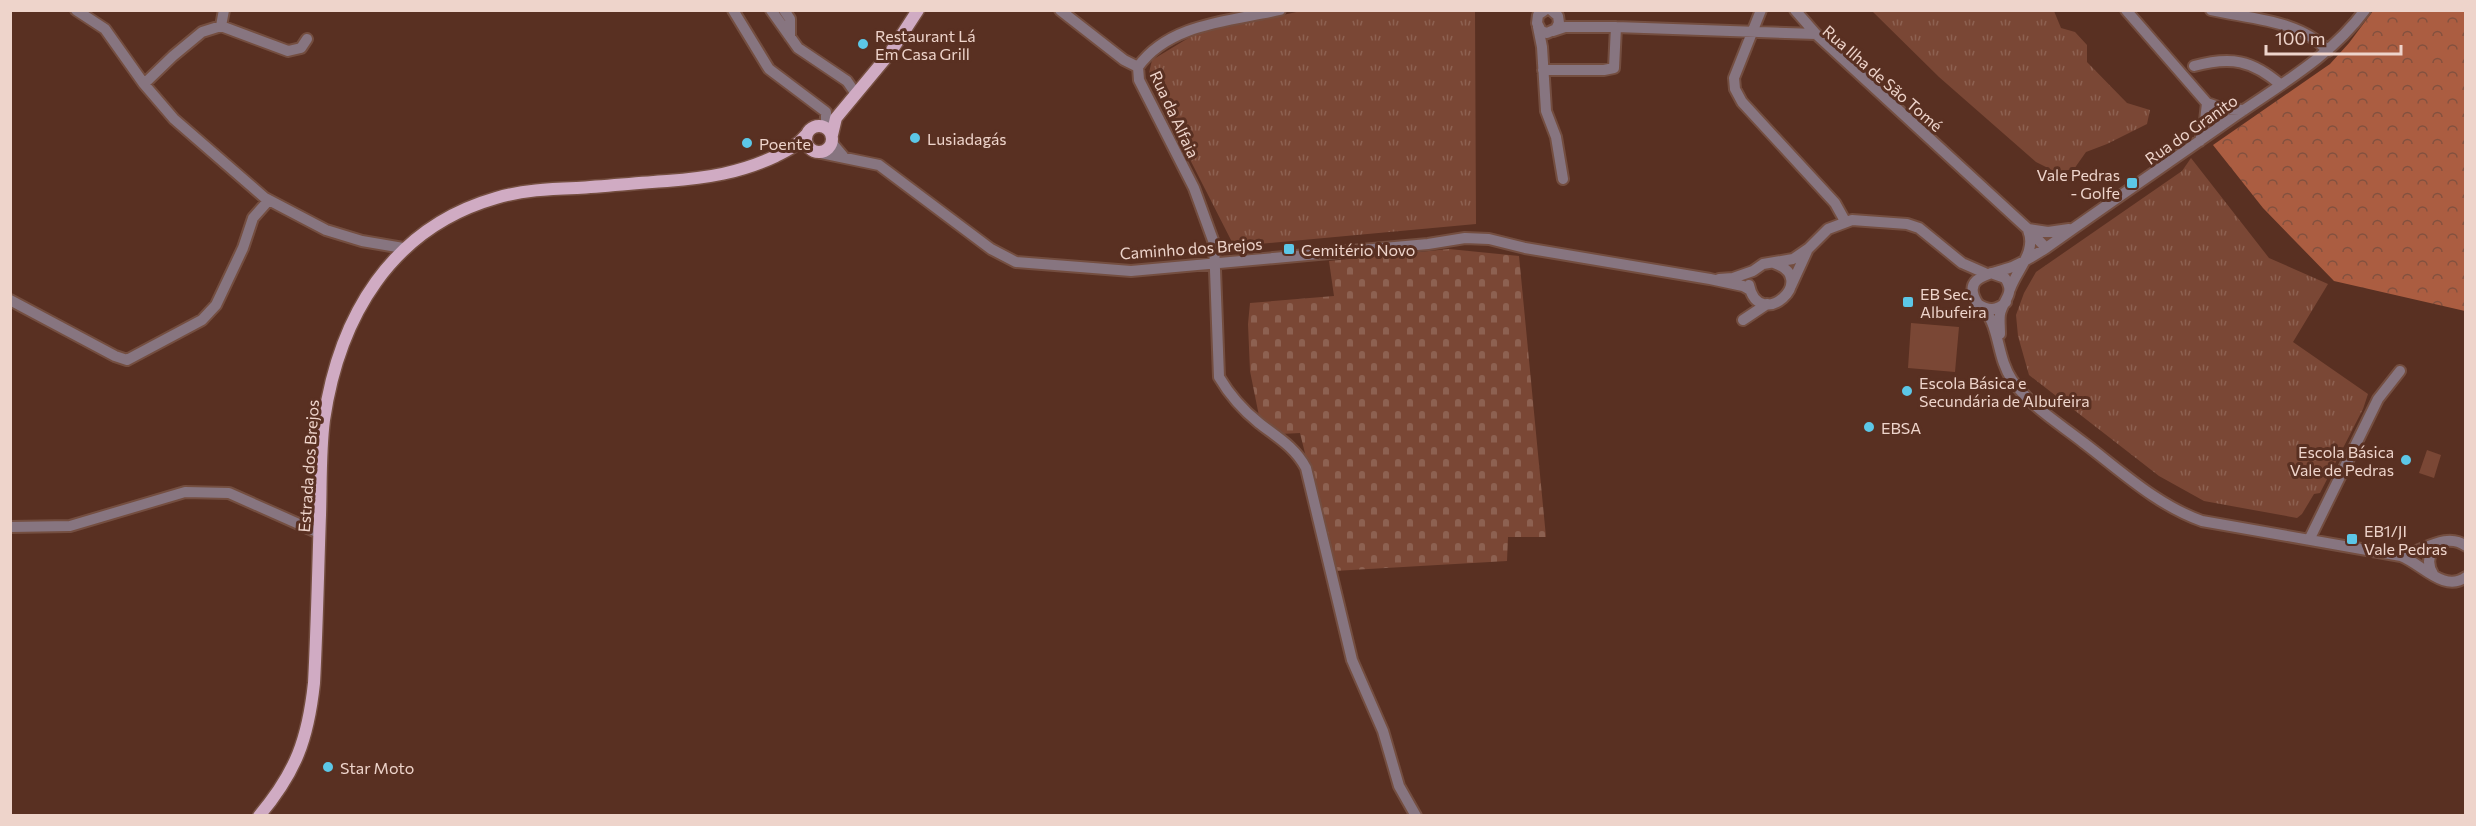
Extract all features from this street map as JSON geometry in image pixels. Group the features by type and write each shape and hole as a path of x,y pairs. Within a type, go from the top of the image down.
{"main road":[{"path":"763,162 797,152 819,153 830,147 836,118 890,53 918,10"},
{"path":"763,162 796,146 815,127 855,95"},
{"path":"815,127 824,127 832,139"},
{"path":"815,127 808,147 819,153"},
{"name":"Estrada dos Brejos","path":"259,816 287,778 297,759 302,749 311,714 324,423 335,368 362,302 387,266 404,248 452,217 473,206 509,194 718,177 763,162"}],"street":[{"path":"76,10 105,29 144,84 174,119 269,201 326,230 362,241 404,248"},
{"path":"221,26 224,10"},
{"path":"733,10 769,69 826,112 815,127"},
{"path":"771,10 798,48 847,81 855,95"},
{"path":"784,10 790,19 791,40"},
{"name":"Rua da Alfaia","path":"1060,10 1124,60 1138,67 1139,80 1194,188 1214,243 1219,377 1258,422 1298,453 1306,468 1352,660 1383,731 1399,786 1416,816"},
{"path":"1138,67 1144,58 1182,33 1280,10"},
{"path":"1761,10 1734,78 1735,89 1742,102 1835,203 1845,221"},
{"path":"1795,10 1816,34"},
{"path":"2126,10 2206,103 2222,125"},
{"path":"2211,10 2243,14 2296,29 2319,41 2328,51"},
{"name":"Rua do Granito","path":"1989,273 2025,261 2046,248 2281,85 2328,51 2365,10"},
{"name":"Rua Ilha de São Tomé","path":"1554,13 1586,27"},
{"name":"Rua Ilha de São Tomé","path":"1553,32 1559,23 1554,13"},
{"path":"1539,17 1546,111 1556,137 1563,178"},
{"name":"Rua Ilha de São Tomé","path":"1539,17 1545,32 1553,32 1565,27 1616,27 1816,34 2046,248"},
{"path":"144,84 202,32 221,26 288,51 301,48 308,39"},
{"path":"1543,70 1614,68 1616,27"},
{"path":"2194,66 2216,62 2247,63 2264,70 2281,85"},
{"path":"2206,103 2224,109 2244,110"},
{"path":"2200,141 2205,122 2206,103"},
{"path":"832,139 843,156"},
{"path":"819,153 843,156"},
{"name":"Caminho dos Brejos","path":"843,156 879,165 991,249 1016,261 1131,271 1428,244 1526,248 1710,279"},
{"path":"10,300 115,356 128,360 202,320 216,304 243,248 253,218 269,201"},
{"path":"1809,248 1789,293 1782,301 1767,304 1743,320 1752,293 1750,277 1754,271 1763,264 1793,259 1809,248 1828,228 1845,221 1907,224 1919,228 1962,263 2005,278 2010,290"},
{"path":"2001,352 2001,311 2032,241 2028,229 2048,232 2074,228"},
{"path":"1774,263 1789,274 1791,286"},
{"path":"1962,263 1974,286 1975,299 1984,308 1995,330 2011,378 2036,405 2161,502 2202,521 2310,538 2401,556 2413,560 2435,577 2449,583 2464,579"},
{"path":"1710,279 1733,278 1754,271"},
{"path":"1974,286 1981,276 1989,273"},
{"path":"1710,279 1743,286 1767,304"},
{"path":"1984,308 1998,308 2006,302"},
{"path":"2310,538 2378,399 2400,371"},
{"path":"10,527 70,526 185,492 229,493 319,533"},
{"path":"2401,556 2450,540 2466,546"},
{"path":"2435,577 2429,564 2430,554 2437,544"}],"green space":[{"path":"1301,11 1475,11 1476,224 1237,246 1233,244 1148,77 1152,60 1195,34"},
{"path":"1872,11 2054,11 2061,28 2075,32 2087,45 2087,62 2127,103 2150,110 2147,124 2086,152 2074,169 2056,172 2036,162 1939,77"},
{"path":"2373,11 2465,11 2465,311 2334,281 2263,208 2213,145 2330,64"},
{"path":"2191,158 2269,258 2328,284 2293,342 2368,394 2363,409 2320,493 2314,494 2297,518 2204,501 2159,476 2029,375 2018,336 2016,315 2024,293 2036,272 2182,171"},
{"path":"1449,249 1519,256 1546,537 1508,537 1507,561 1334,571 1300,433 1281,434 1259,416 1250,371 1248,324 1250,303 1334,296 1329,261"},
{"path":"1911,323 1959,327 1955,372 1908,368"},
{"path":"2427,450 2441,455 2434,478 2419,473"}],"place":[{"name":"Restaurant Lá Em Casa Grill","path":"863,44"},
{"name":"Lusiadagás","path":"915,138"},
{"name":"Poente","path":"747,143"},
{"name":"Vale Pedras - Golfe","path":"2132,183"},
{"name":"Cemitério Novo","path":"1289,249"},
{"name":"EB Sec. Albufeira","path":"1908,302"},
{"name":"Escola Básica e Secundária de Albufeira","path":"1907,391"},
{"name":"EBSA","path":"1869,427"},
{"name":"Escola Básica Vale de Pedras","path":"2406,460"},
{"name":"EB1/JI Vale Pedras","path":"2352,539"},
{"name":"Star Moto","path":"328,767"}]}
